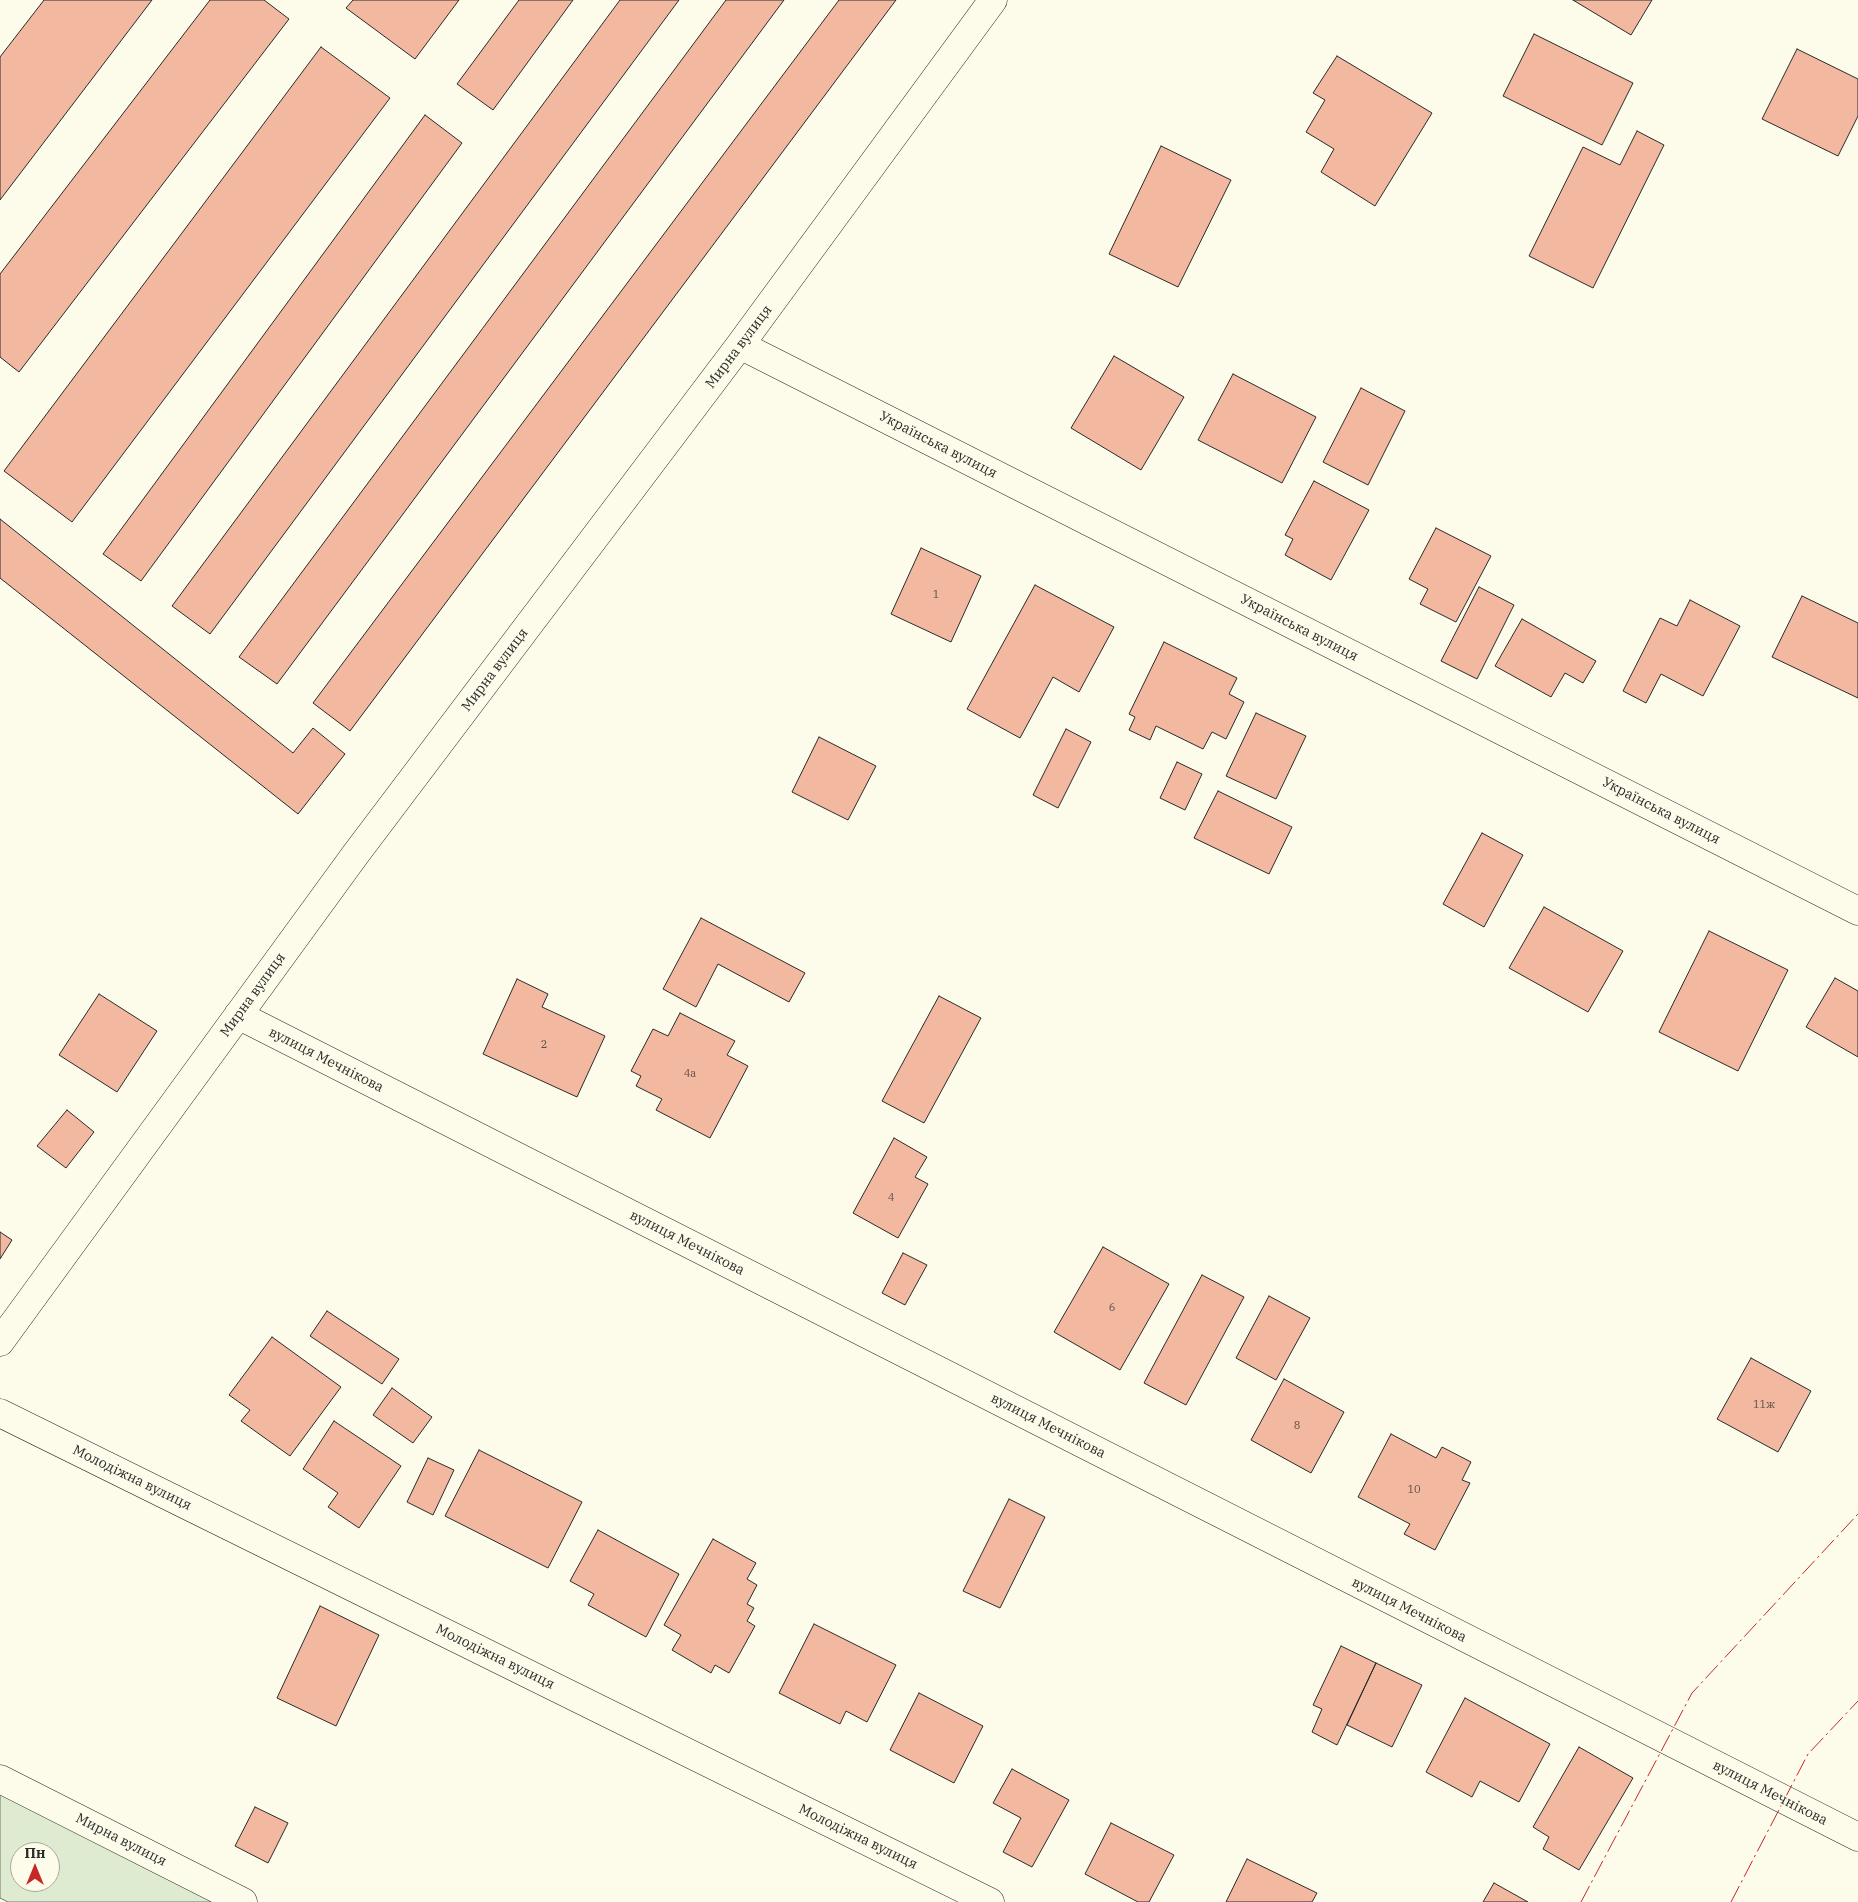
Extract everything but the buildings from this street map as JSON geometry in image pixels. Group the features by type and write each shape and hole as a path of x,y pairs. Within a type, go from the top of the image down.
{"street":[{"name":"Мирна вулиця","path":"0,1342 373,831 740,346 993,0"},
{"name":"Українська вулиця","path":"740,346 1858,911"},
{"name":"вулиця Мечнікова","path":"238,1015 1858,1838"},
{"name":"Молодіжна вулиця","path":"0,1412 990,1902"},
{"name":"Мирна вулиця","path":"0,1779 243,1902"}],"green space":[{"path":"0,1779 243,1902 8,1902 0,1898"}],"power":[{"path":"1581,1902 1692,1693 1858,1514"},
{"path":"1731,1902 1808,1754 1858,1701"}]}
